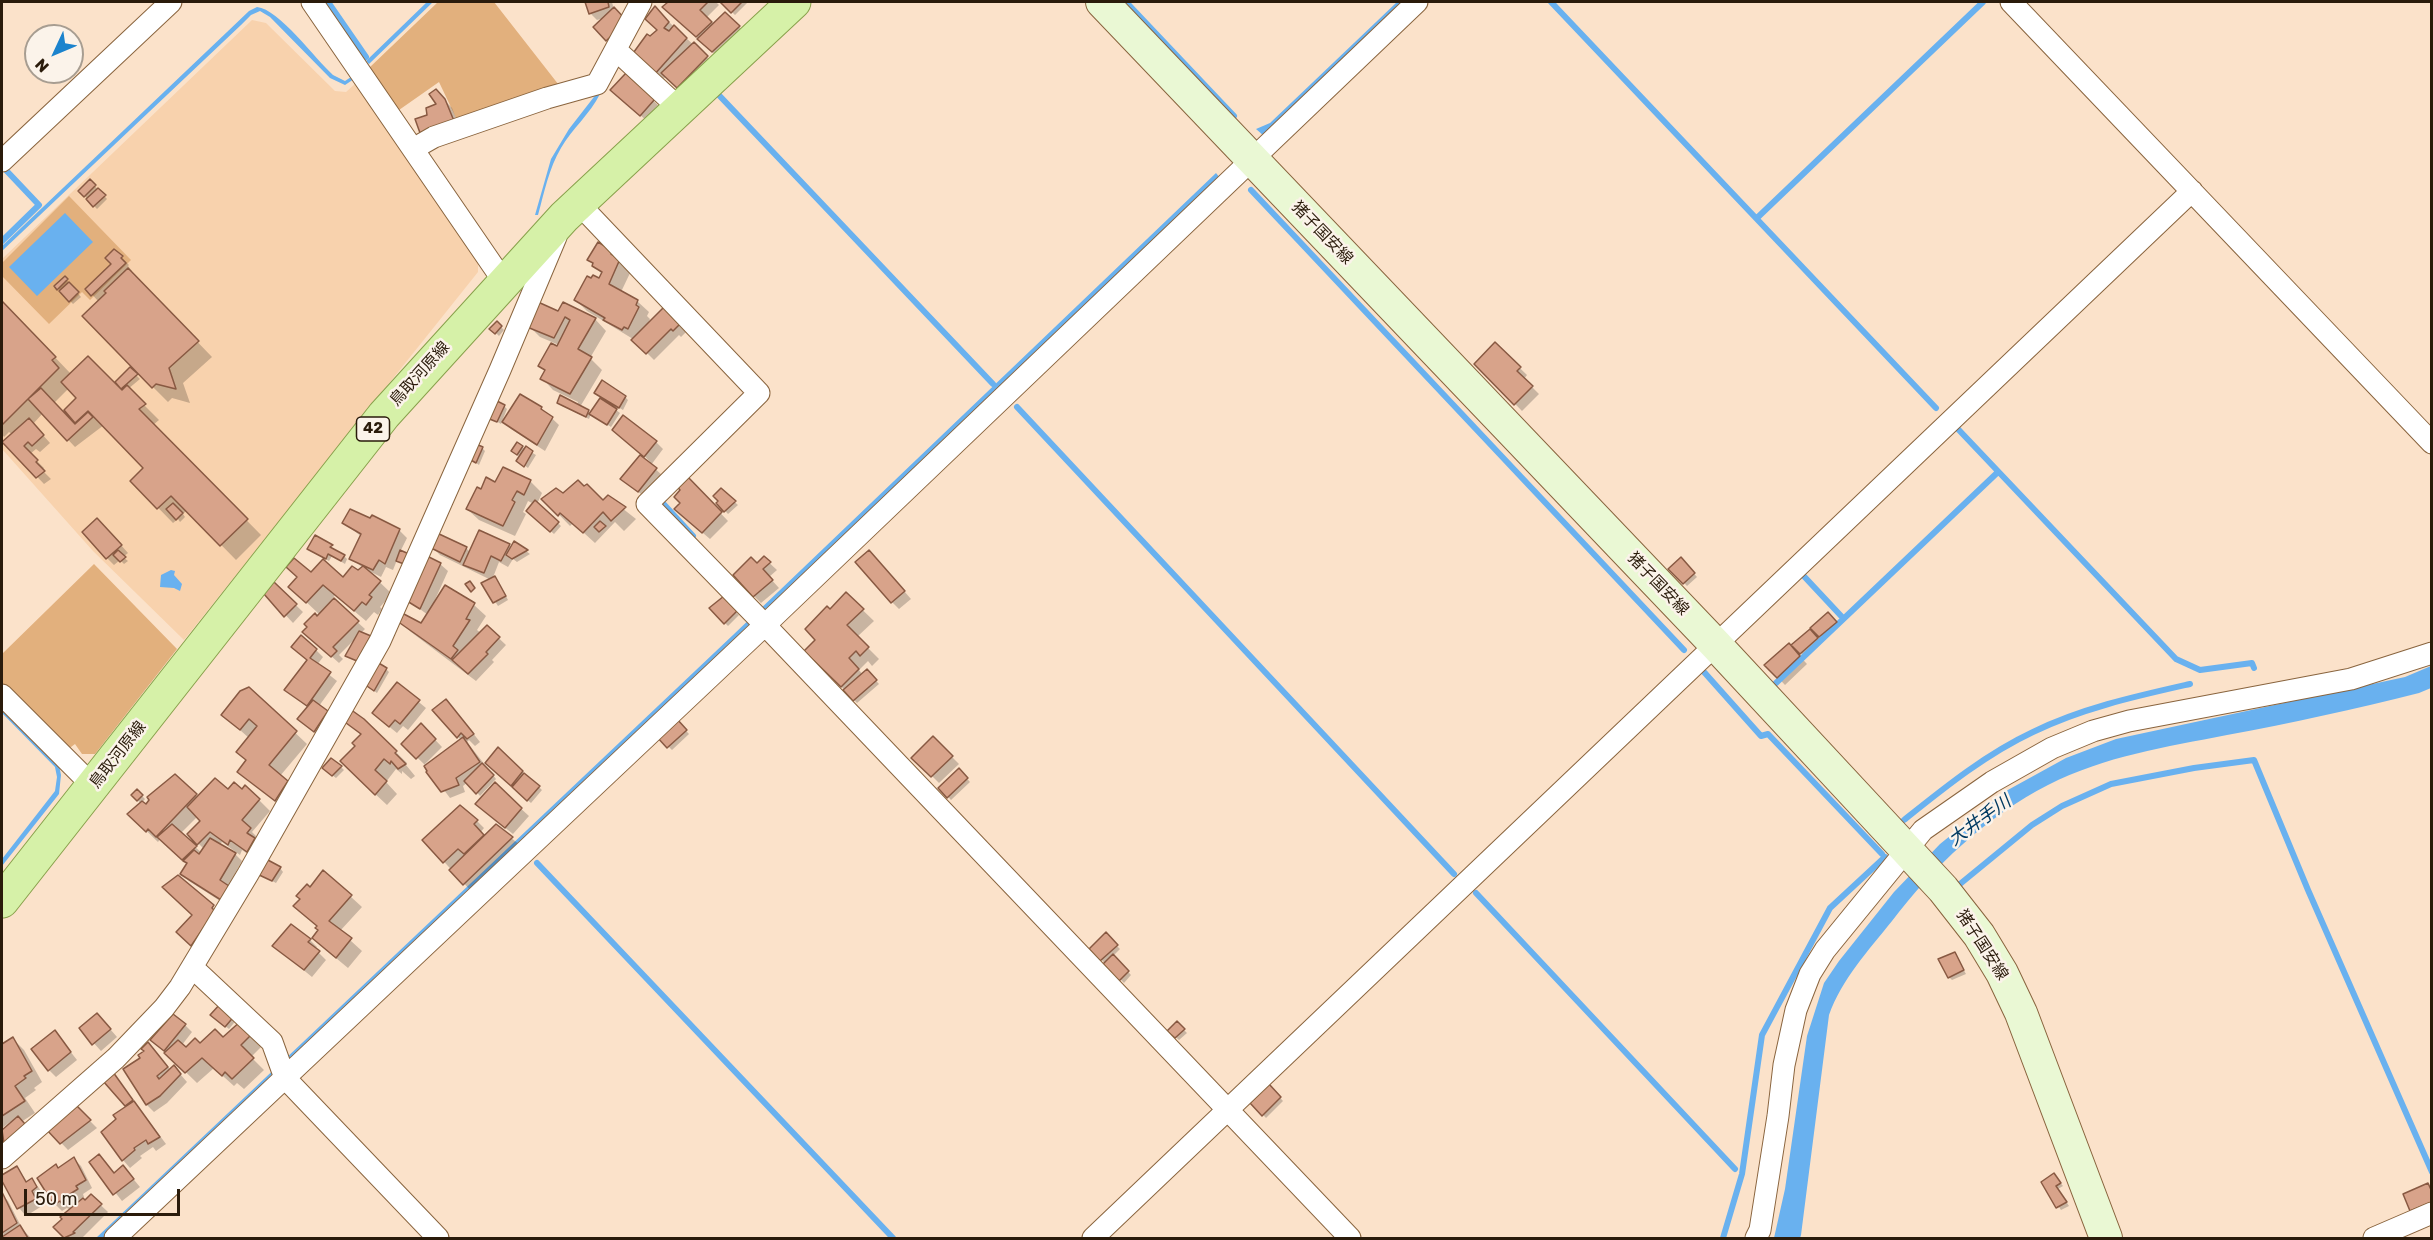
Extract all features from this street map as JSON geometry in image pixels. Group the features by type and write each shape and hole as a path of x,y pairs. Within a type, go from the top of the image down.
{"main road":[{"name":"鳥取河原線","path":"2,901 384,415 571,210 794,2"},
{"name":"猪子国安線","path":"1102,2 1716,645 1939,885 1979,935 2002,973 2021,1013 2106,1239"}],"street":[{"path":"2,160 171,2"},
{"path":"312,2 504,282"},
{"path":"413,149 434,137 547,98 597,84 641,2"},
{"path":"115,1239 765,625 1417,2"},
{"path":"2011,2 2432,443"},
{"path":"616,50 680,109"},
{"path":"1093,1239 2192,191"},
{"path":"2,1158 116,1058 164,1008 192,967 248,874 380,641 571,210 759,393 646,504 765,625 1350,1239"},
{"path":"1756,1239 1760,1230 1784,1065 1796,1010 1810,974 1825,950 1909,851 1923,830 1992,782 2052,748 2093,731 2129,721 2351,680 2432,653"},
{"path":"2,695 93,786"},
{"path":"192,967 272,1042 285,1078 438,1239"},
{"path":"2374,1239 2432,1214"}],"shaded area":[{"path":"438,2 494,2 562,89 458,122 439,82 399,110 369,68"},
{"path":"252,20 266,23 335,91 346,92 356,83 478,261 478,272 184,640 93,551 2,449 2,259"},
{"path":"69,196 131,260 90,300 82,292 49,324 2,276 2,263"},
{"path":"94,564 177,649 95,754 82,754 75,744 67,750 2,686 2,654"}],"water":[{"path":"427,2 433,2 369,64 366,61"},
{"path":"1397,2 1405,2 1264,136 1256,129 1270,123"},
{"path":"257,7 276,16 333,75 345,81 351,77 354,79 345,85 330,78 270,17 260,11 251,15 2,251 2,246 249,11"},
{"path":"597,93 600,94 596,101 565,141 557,156 547,181 538,215 535,215 551,159 569,129"},
{"path":"1216,173 1220,178 104,1238 96,1238 733,635"},
{"path":"65,213 93,242 37,296 9,267"},
{"path":"171,570 175,571 174,575 182,584 180,591 160,587 161,575"},
{"name":"大井手川","path":"2431,666 2431,688 2419,693 2299,721 2159,748 2091,767 2048,785 2025,798 1962,844 1908,901 1856,966 1834,1002 1829,1015 1801,1235 1800,1238 1774,1238 1785,1189 1807,1036 1824,983 1894,892 1940,844 2006,791 2066,758 2116,739 2405,677"},
{"path":"2,707 59,765 61,775 59,794 2,866 2,859 55,791 57,777 55,767 2,713"}],"building":[{"path":"585,2 608,2 609,7 589,14"},
{"path":"668,2 708,2 700,10 712,22 696,37 662,7"},
{"path":"720,2 742,2 731,13"},
{"path":"655,6 669,22 664,28 669,31 674,25 687,38 654,75 631,56 647,34 650,36 657,30 645,19"},
{"path":"614,7 627,21 606,41 593,27"},
{"path":"725,12 740,26 712,52 697,39"},
{"path":"694,42 708,56 677,88 661,73"},
{"path":"626,73 655,99 640,116 610,90"},
{"path":"436,89 445,99 454,121 420,133 415,119 427,115 426,108 436,104 429,94"},
{"path":"90,179 96,185 84,197 78,191"},
{"path":"98,188 106,195 93,207 86,199"},
{"path":"598,242 613,251 611,254 620,259 609,284 638,300 636,305 639,307 628,329 624,327 622,330 603,320 605,318 574,300 587,276 591,278 593,275 599,278 602,272 587,260"},
{"path":"114,249 123,256 121,258 126,263 91,296 85,289 111,264 105,258"},
{"path":"128,268 199,341 169,368 176,389 156,384 152,388 82,316"},
{"path":"65,276 68,279 57,290 54,286"},
{"path":"69,282 79,292 69,302 59,291"},
{"path":"2,301 56,357 52,360 59,368 2,425"},
{"path":"538,302 558,311 563,302 596,318 578,349 592,357 570,394 540,379 545,370 538,366 551,343 557,346 570,320 565,317 554,338 527,327"},
{"path":"666,305 682,322 673,331 671,329 646,354 631,340"},
{"path":"497,321 502,326 495,334 489,329"},
{"path":"1495,342 1521,367 1517,371 1533,386 1514,405 1474,364"},
{"path":"88,356 122,390 127,385 146,404 139,409 248,519 220,546 171,496 157,509 130,481 143,468 88,411 75,423 64,410 76,398 61,382"},
{"path":"130,367 138,374 121,389 115,382"},
{"path":"602,380 626,396 619,408 594,393"},
{"path":"41,388 75,424 88,412 93,417 67,441 28,399"},
{"path":"520,394 542,407 541,409 553,417 537,445 502,422"},
{"path":"560,395 589,410 586,417 557,403"},
{"path":"600,398 617,409 607,425 589,414"},
{"path":"495,400 505,405 497,422 487,418"},
{"path":"623,415 657,441 644,457 612,430"},
{"path":"29,418 44,435 32,446 28,442 24,446 45,471 36,478 2,442"},
{"path":"517,442 523,446 517,455 511,451"},
{"path":"476,444 483,447 476,463 469,459"},
{"path":"526,446 533,451 524,467 516,461"},
{"path":"640,455 657,468 638,492 620,479"},
{"path":"503,467 531,480 524,495 517,491 512,500 515,502 503,526 466,509 477,487 481,489 486,477 495,482"},
{"path":"686,475 722,512 702,533 674,509 680,503 674,497 680,490 676,485"},
{"path":"578,480 584,486 587,484 603,500 608,495 626,507 611,521 603,512 583,533 560,513 558,516 541,499 556,488 563,493"},
{"path":"721,488 736,501 724,512 713,496"},
{"path":"535,500 559,522 550,532 526,511"},
{"path":"173,503 183,513 176,520 166,509"},
{"path":"350,509 370,518 372,515 400,529 385,564 379,560 373,570 349,559 361,534 342,523"},
{"path":"97,518 122,545 106,559 82,532"},
{"path":"600,521 606,526 599,532 594,527"},
{"path":"479,530 510,544 501,561 491,556 484,573 463,565"},
{"path":"437,533 467,547 460,562 431,548"},
{"path":"315,535 345,555 341,561 328,554 326,559 307,549"},
{"path":"514,541 528,550 512,559 506,555"},
{"path":"118,550 126,557 120,562 113,555"},
{"path":"400,550 409,554 404,564 396,561"},
{"path":"869,550 905,591 891,603 855,562"},
{"path":"427,556 441,563 420,609 407,601"},
{"path":"764,556 771,562 763,569 773,580 753,597 733,575 751,557 757,563"},
{"path":"1681,557 1695,573 1683,584 1668,569"},
{"path":"294,558 311,572 323,559 343,577 352,566 358,570 363,566 381,581 369,595 372,597 366,605 362,602 354,611 323,585 306,603 288,587 297,577 286,567"},
{"path":"495,576 506,596 493,603 481,583"},
{"path":"470,581 475,588 471,592 465,584"},
{"path":"274,582 297,604 284,617 264,594"},
{"path":"445,585 475,603 466,619 470,620 453,646 458,650 451,659 397,621 402,613 421,623"},
{"path":"846,592 864,609 847,625 869,647 860,656 856,651 849,658 859,669 841,687 804,651 815,640 805,629 827,606 830,609"},
{"path":"724,596 737,611 724,624 709,608"},
{"path":"334,598 359,621 333,647 337,651 331,657 302,632 307,627 304,624 315,613 317,616"},
{"path":"1828,612 1837,622 1819,637 1810,628"},
{"path":"487,625 500,637 486,652 488,654 468,674 452,660"},
{"path":"1810,629 1818,638 1800,654 1791,645"},
{"path":"359,631 371,636 357,661 345,656"},
{"path":"301,635 317,649 310,658 331,672 307,706 284,690 307,660 291,647"},
{"path":"1789,643 1800,656 1777,678 1764,665"},
{"path":"377,662 387,668 374,691 364,684"},
{"path":"867,669 877,680 853,701 843,690"},
{"path":"397,682 420,700 400,724 395,720 389,727 372,713"},
{"path":"249,687 297,731 269,765 288,781 275,801 237,772 246,760 236,752 257,726 249,719 240,730 221,715 240,691"},
{"path":"446,699 474,734 467,739 461,733 457,738 432,710"},
{"path":"313,700 328,711 314,732 297,719"},
{"path":"350,709 364,719 397,751 395,753 406,764 398,769 391,761 390,764 384,759 375,770 387,781 375,795 340,761 355,746 352,743 361,734 342,720"},
{"path":"677,719 687,730 667,748 657,737"},
{"path":"421,723 436,739 416,759 401,744"},
{"path":"933,736 953,756 931,777 911,758"},
{"path":"463,737 480,762 456,778 459,785 441,792 424,766"},
{"path":"498,747 523,771 511,786 485,763"},
{"path":"331,758 342,766 332,776 322,768"},
{"path":"482,763 494,775 476,794 464,781"},
{"path":"959,768 968,778 947,798 938,788"},
{"path":"524,773 540,786 527,801 512,787"},
{"path":"175,774 197,794 156,837 148,829 146,832 127,814 142,801 146,804 149,800 147,797"},
{"path":"215,778 228,789 234,782 242,789 245,785 260,799 242,820 251,828 247,833 255,838 247,852 230,840 228,845 210,832 197,845 187,834 200,821 187,807"},
{"path":"495,782 522,808 505,828 475,804"},
{"path":"137,789 143,795 137,801 131,795"},
{"path":"460,805 478,820 474,824 484,835 464,854 458,849 443,863 422,840"},
{"path":"172,824 197,846 182,860 157,837"},
{"path":"496,824 513,837 463,885 449,870"},
{"path":"210,838 236,853 220,880 229,886 221,900 180,874 187,863 183,861 194,850 199,854"},
{"path":"266,859 281,867 272,881 257,874"},
{"path":"323,870 352,895 329,921 352,938 336,958 312,938 318,930 315,928 317,926 293,906 300,899 296,896 307,884 310,887"},
{"path":"178,875 214,905 212,908 215,911 191,946 176,932 192,915 162,887"},
{"path":"291,924 311,939 308,942 320,951 304,970 272,946"},
{"path":"1106,932 1118,945 1100,961 1089,949"},
{"path":"1955,952 1964,970 1948,978 1938,959"},
{"path":"1113,954 1129,971 1119,981 1103,964"},
{"path":"221,1003 236,1014 225,1027 210,1015"},
{"path":"97,1013 111,1029 92,1045 79,1028"},
{"path":"173,1014 186,1024 164,1051 150,1040"},
{"path":"242,1020 254,1032 241,1045 254,1058 232,1079 225,1072 222,1076 202,1058 185,1073 164,1053 178,1040 186,1047 195,1038 200,1043 215,1029 223,1037"},
{"path":"1177,1021 1185,1029 1175,1038 1167,1031"},
{"path":"55,1030 71,1052 48,1071 31,1049"},
{"path":"13,1037 32,1071 15,1086 25,1101 2,1116 2,1044"},
{"path":"148,1042 168,1067 157,1076 159,1079 174,1065 181,1074 160,1096 146,1105 123,1069 140,1058 138,1055 144,1051 141,1049"},
{"path":"113,1072 133,1100 125,1106 103,1081"},
{"path":"1269,1084 1281,1097 1262,1116 1250,1103"},
{"path":"134,1101 160,1137 148,1144 146,1140 134,1148 135,1150 122,1161 101,1132 116,1119 113,1115"},
{"path":"75,1104 91,1120 60,1144 46,1129"},
{"path":"18,1116 25,1124 4,1143 2,1130"},
{"path":"99,1154 114,1173 123,1165 134,1179 113,1195 89,1162"},
{"path":"74,1157 86,1180 76,1186 78,1189 70,1194 72,1197 62,1204 60,1201 54,1205 37,1178 56,1164 58,1168"},
{"path":"17,1166 26,1182 32,1178 37,1187 32,1191 36,1199 17,1209 2,1181 2,1175"},
{"path":"2054,1173 2061,1183 2056,1186 2067,1202 2056,1208 2041,1182"},
{"path":"2428,1183 2432,1192 2432,1202 2410,1211 2403,1194"},
{"path":"2,1192 17,1223 2,1233"},
{"path":"91,1194 102,1204 73,1232 75,1233 64,1238 53,1227 62,1219 60,1217"},
{"path":"20,1225 28,1238 2,1238 2,1237"}],"waterway":[{"path":"328,2 366,57"},
{"path":"1126,2 1234,116"},
{"path":"1551,2 1936,408"},
{"path":"1758,217 1983,2"},
{"path":"715,91 993,384"},
{"path":"2,241 39,205 3,167"},
{"path":"1251,190 1684,650"},
{"path":"1017,407 1454,874"},
{"path":"1957,428 2176,659 2200,670 2252,663 2254,668"},
{"path":"1776,683 1998,472"},
{"path":"660,497 659,499 693,536"},
{"path":"1800,572 1843,618"},
{"path":"1704,672 1761,736 1768,734 1882,854"},
{"path":"1904,820 1982,761 2033,732 2090,709 2190,684"},
{"path":"1960,884 2032,825 2062,806 2111,784 2194,768 2254,760 2308,890 2432,1172"},
{"path":"1723,1238 1742,1174 1762,1035 1830,908 1885,857"},
{"path":"537,863 893,1238"},
{"path":"1476,893 1735,1169"}]}
